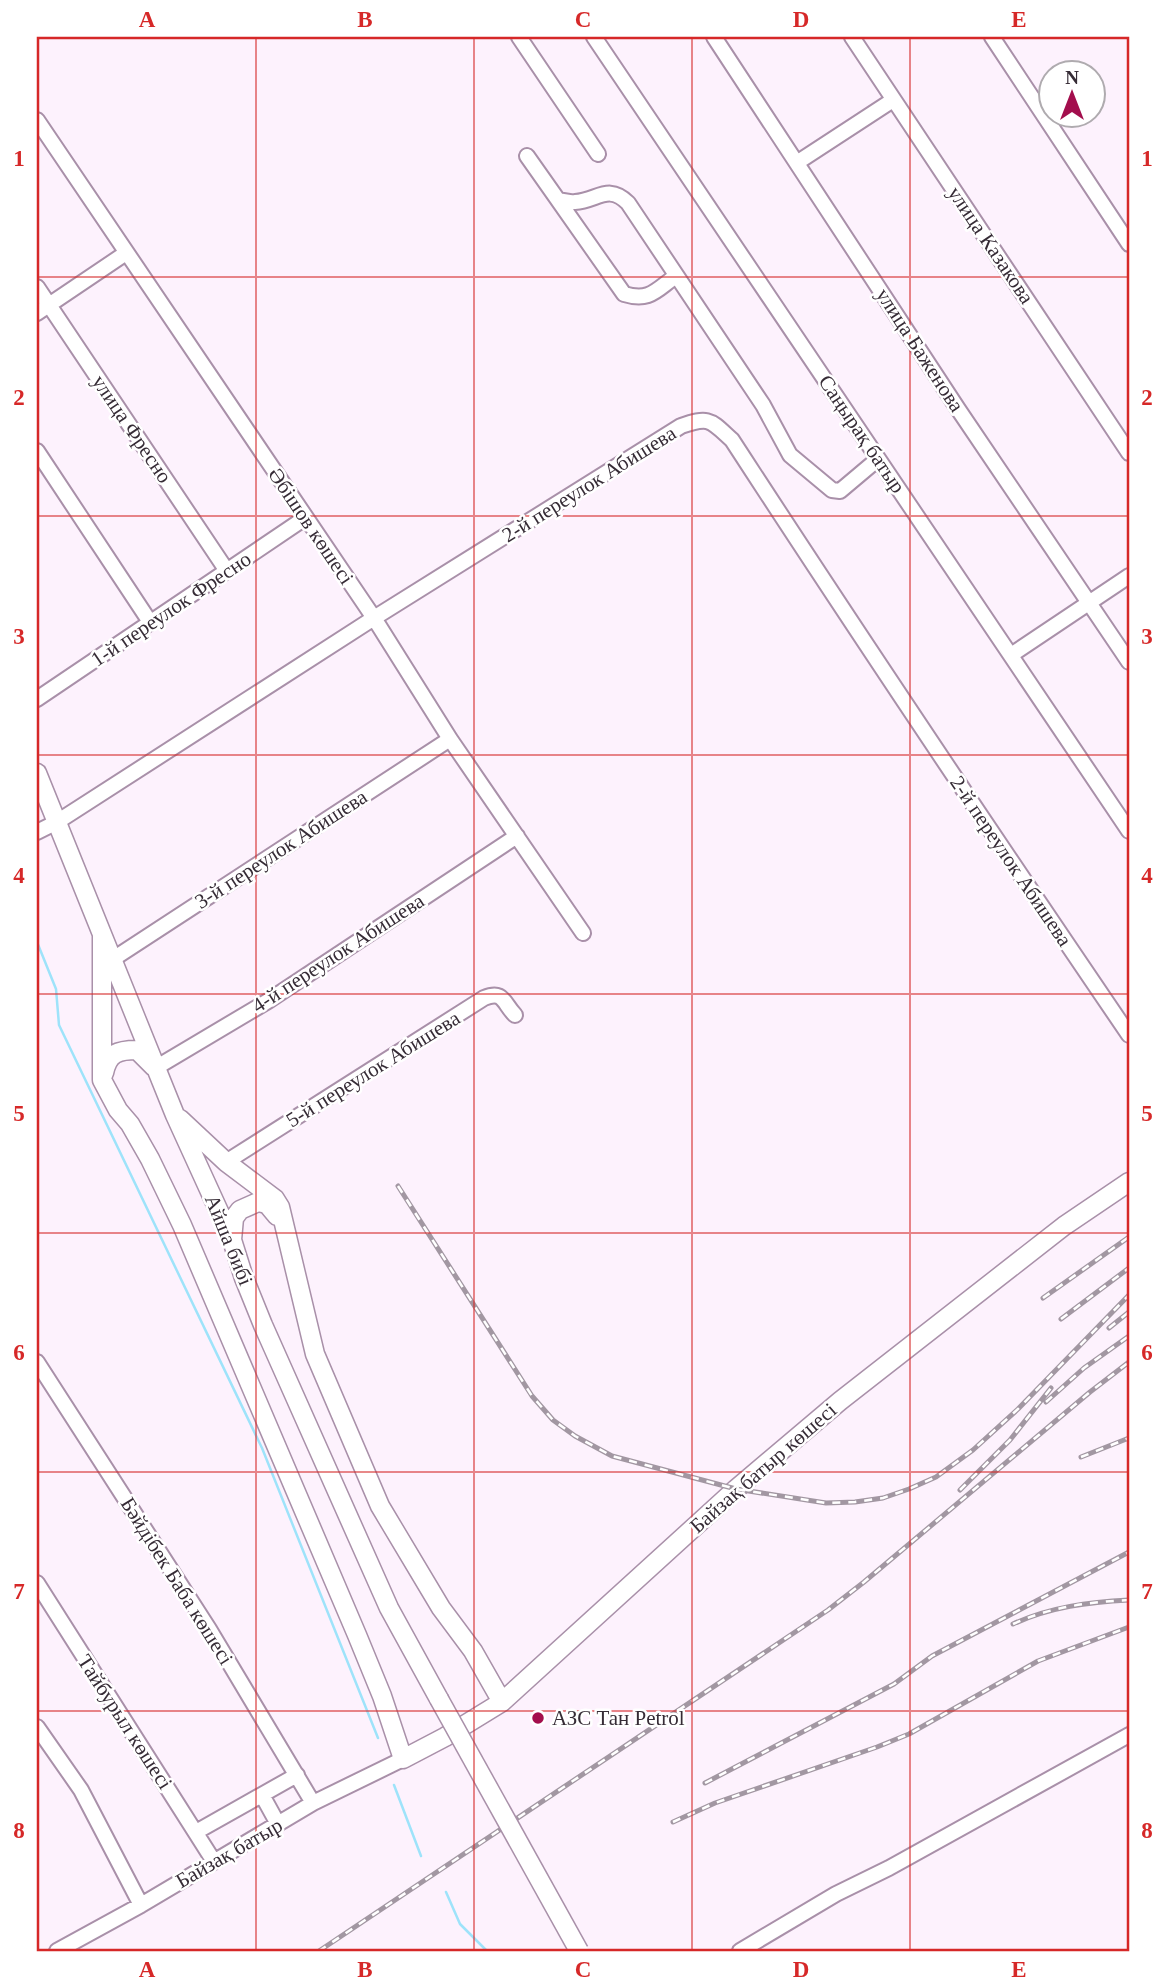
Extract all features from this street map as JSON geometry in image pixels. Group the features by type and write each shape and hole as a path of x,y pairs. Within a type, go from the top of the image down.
{"main road":[{"name":"Айша бибі","path":"37,772 175,1115 232,1240 263,1325 389,1608 579,1951"},
{"path":"102,935 103,1080 118,1110 150,1159 181,1225 367,1659 403,1759"},
{"path":"103,1080 106,1062 118,1052 127,1050 137,1050 158,1071"},
{"path":"175,1115 226,1162 275,1199 280,1207 315,1354 380,1506 441,1608 473,1651 502,1702"},
{"name":"Байзақ батыр көшесі","path":"403,1759 502,1702 736,1489 840,1401 1064,1226 1129,1182"},
{"path":"232,1240 234,1218 240,1210 258,1202 267,1204 275,1213 286,1235"}],"street":[{"path":"519,37 598,154"},
{"name":"Саңырақ батыр","path":"594,37 1129,831"},
{"name":"улица Баженова","path":"714,37 958,409 1129,663"},
{"name":"улица Казакова","path":"852,37 1129,453"},
{"path":"992,37 1129,244"},
{"path":"798,162 893,100"},
{"name":"Әбішов көшесі","path":"37,120 374,618 450,739 583,933"},
{"path":"527,156 624,294 636,298 647,297 676,276"},
{"path":"558,200 577,202 611,192 628,203 763,405 790,455 828,487 840,491 878,459"},
{"path":"43,309 126,253"},
{"name":"улица Фресно","path":"37,287 43,309 227,571"},
{"name":"2-й переулок Абишева","path":"37,832 57,822 374,618 681,426 699,420 710,421 732,440 988,829 1129,1035"},
{"path":"37,451 150,622"},
{"name":"1-й переулок Фресно","path":"37,699 305,519"},
{"path":"1011,654 1129,576"},
{"name":"3-й переулок Абишева","path":"113,959 450,739"},
{"name":"4-й переулок Абишева","path":"158,1071 517,836"},
{"name":"5-й переулок Абишева","path":"226,1162 485,998 494,995 501,997 515,1015"},
{"name":"Бәйдібек Баба көшесі","path":"37,1362 209,1629 313,1803"},
{"name":"Тайбурыл көшесі","path":"37,1583 213,1860"},
{"path":"37,1727 80,1790 141,1905"},
{"path":"740,1951 836,1894 889,1868 1129,1735"},
{"name":"Байзақ батыр","path":"57,1951 141,1905 313,1803 403,1759"},
{"path":"196,1832 296,1775"},
{"path":"262,1795 278,1824"}],"waterway":[{"path":"37,942 56,989 59,1025 262,1448 378,1738"},
{"path":"394,1785 421,1856"},
{"path":"446,1892 460,1924 487,1951"}],"railway":[{"path":"398,1186 532,1396 553,1420 575,1436 612,1456 736,1489 826,1503 883,1498 936,1477 973,1450 1018,1409 1129,1295"},
{"path":"1043,1298 1129,1237"},
{"path":"1061,1319 1129,1268"},
{"path":"1109,1328 1129,1312"},
{"path":"1046,1402 1084,1368 1129,1336"},
{"path":"319,1951 828,1610 1129,1362"},
{"path":"960,1490 1010,1440 1051,1388"},
{"path":"1081,1457 1129,1438"},
{"path":"705,1783 894,1684 932,1656 1129,1552"},
{"path":"1013,1624 1070,1606 1129,1600"},
{"path":"673,1822 715,1803 909,1734 1038,1661 1129,1627"}],"place":[{"name":"АЗС Тан Petrol","path":"538,1718"}]}
